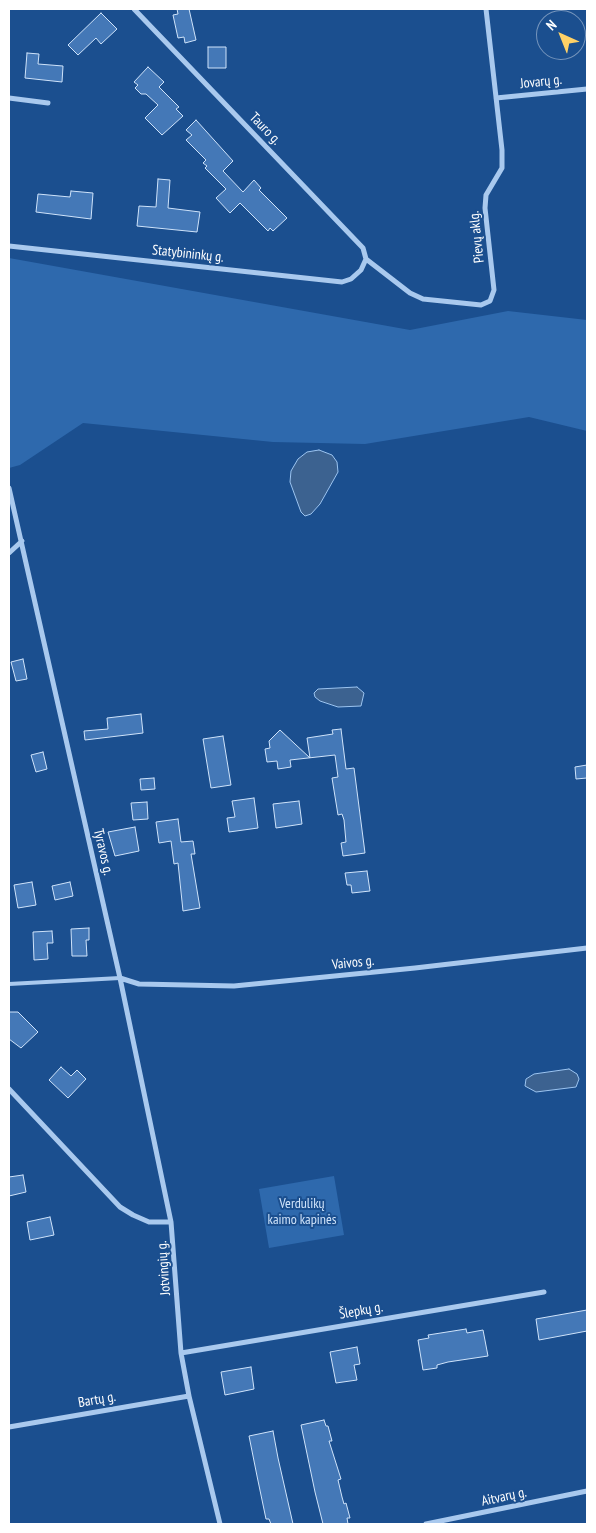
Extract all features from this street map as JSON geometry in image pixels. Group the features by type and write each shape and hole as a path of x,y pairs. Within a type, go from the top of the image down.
{"street":[{"name":"Tauro g.","path":"134,9 363,248 366,259"},
{"name":"Pievų aklg.","path":"366,259 410,293 424,298 481,305 490,301 494,290 485,208 486,195 502,168 486,9"},
{"name":"Jovarų g.","path":"496,98 587,89"},
{"path":"9,98 48,103"},
{"name":"Statybininkų g.","path":"9,246 342,282 351,279 361,270 366,259"},
{"name":"Tyravos g.","path":"9,488 120,978 171,1222"},
{"path":"9,553 22,541"},
{"name":"Vaivos g.","path":"120,978 139,984 234,986 587,948"},
{"name":"Jotvingių g.","path":"9,1089 120,1207 133,1216 149,1222 171,1222 181,1353 189,1396 220,1524"},
{"name":"Šlepkų g.","path":"181,1353 544,1292"},
{"name":"Bartų g.","path":"9,1427 189,1396"},
{"name":"Aitvarų g.","path":"426,1524 587,1491"}],"lane":[{"path":"9,984 120,978"}],"green space":[{"path":"9,258 410,330 508,311 587,320 587,431 529,417 365,444 273,442 83,423 20,465 9,468"},
{"name":"Verdulikų kaimo kapinės","path":"334,1176 344,1235 269,1248 259,1189"}],"shaded area":[{"path":"319,450 332,455 337,462 338,472 320,504 311,514 305,516 301,512 290,482 291,471 298,459 307,452"},
{"path":"357,687 364,693 361,706 338,707 320,701 315,697 314,693 318,689"},
{"path":"569,1069 577,1074 579,1079 576,1087 536,1092 525,1086 526,1079 534,1074"}],"building":[{"path":"177,9 189,9 196,40 185,43 184,37 178,38 173,15 178,14"},
{"path":"101,13 117,29 101,44 96,38 78,55 68,45"},
{"path":"208,47 226,47 226,68 208,68"},
{"path":"27,53 39,54 38,64 63,66 62,82 25,78"},
{"path":"148,67 164,82 159,87 179,107 176,109 183,116 162,135 145,118 158,105 146,94 141,94 135,88 138,85 134,82"},
{"path":"196,120 233,161 223,171 243,192 254,180 261,188 259,190 287,218 273,231 270,228 268,231 240,203 230,213 216,198 226,189 205,168 207,166 203,163 206,160 186,140 192,135 186,130"},
{"path":"158,179 170,180 168,208 200,212 197,232 137,226 139,206 156,207"},
{"path":"71,191 93,193 91,219 36,212 38,194 70,197"},
{"path":"23,659 27,679 16,681 11,662"},
{"path":"141,714 143,733 85,740 84,731 108,729 107,718"},
{"path":"341,729 346,769 354,768 365,853 343,856 341,843 346,842 344,820 342,814 338,815 332,778 338,777 335,755 310,758 307,738 333,734 332,730"},
{"path":"280,730 310,758 290,760 291,767 278,769 277,761 267,762 265,749 270,748 269,741"},
{"path":"223,736 231,785 211,788 203,739"},
{"path":"43,752 47,769 36,772 31,755"},
{"path":"587,765 587,778 576,779 575,767"},
{"path":"154,778 155,789 141,790 140,779"},
{"path":"254,798 258,828 229,832 227,818 235,817 232,801"},
{"path":"299,801 302,824 276,828 273,804"},
{"path":"147,802 148,819 133,820 131,803"},
{"path":"178,819 181,842 193,841 195,854 191,854 200,908 183,911 178,863 174,864 171,841 159,843 156,822"},
{"path":"135,827 139,851 115,856 108,832"},
{"path":"367,871 370,891 352,893 351,885 347,885 345,873"},
{"path":"32,882 36,905 18,908 14,885"},
{"path":"70,882 73,896 55,900 52,886"},
{"path":"89,928 89,940 86,940 87,956 72,956 71,929"},
{"path":"52,931 53,943 47,943 48,959 34,960 33,932"},
{"path":"9,1012 18,1012 38,1032 21,1048 9,1039"},
{"path":"61,1067 71,1076 77,1070 86,1079 68,1098 49,1080"},
{"path":"23,1175 26,1192 9,1196 9,1177"},
{"path":"50,1217 54,1235 30,1240 27,1222"},
{"path":"587,1310 587,1331 539,1340 536,1319"},
{"path":"466,1329 467,1333 483,1330 488,1356 448,1362 437,1365 437,1368 423,1370 418,1340 429,1338 428,1335"},
{"path":"357,1347 360,1364 354,1365 357,1380 336,1383 330,1352"},
{"path":"251,1367 254,1389 225,1395 221,1372"},
{"path":"324,1420 326,1426 328,1426 332,1441 329,1441 341,1479 338,1480 344,1504 346,1503 350,1518 347,1518 348,1524 323,1524 315,1492 301,1425"},
{"path":"273,1431 293,1524 271,1524 269,1519 266,1519 249,1436"}]}
